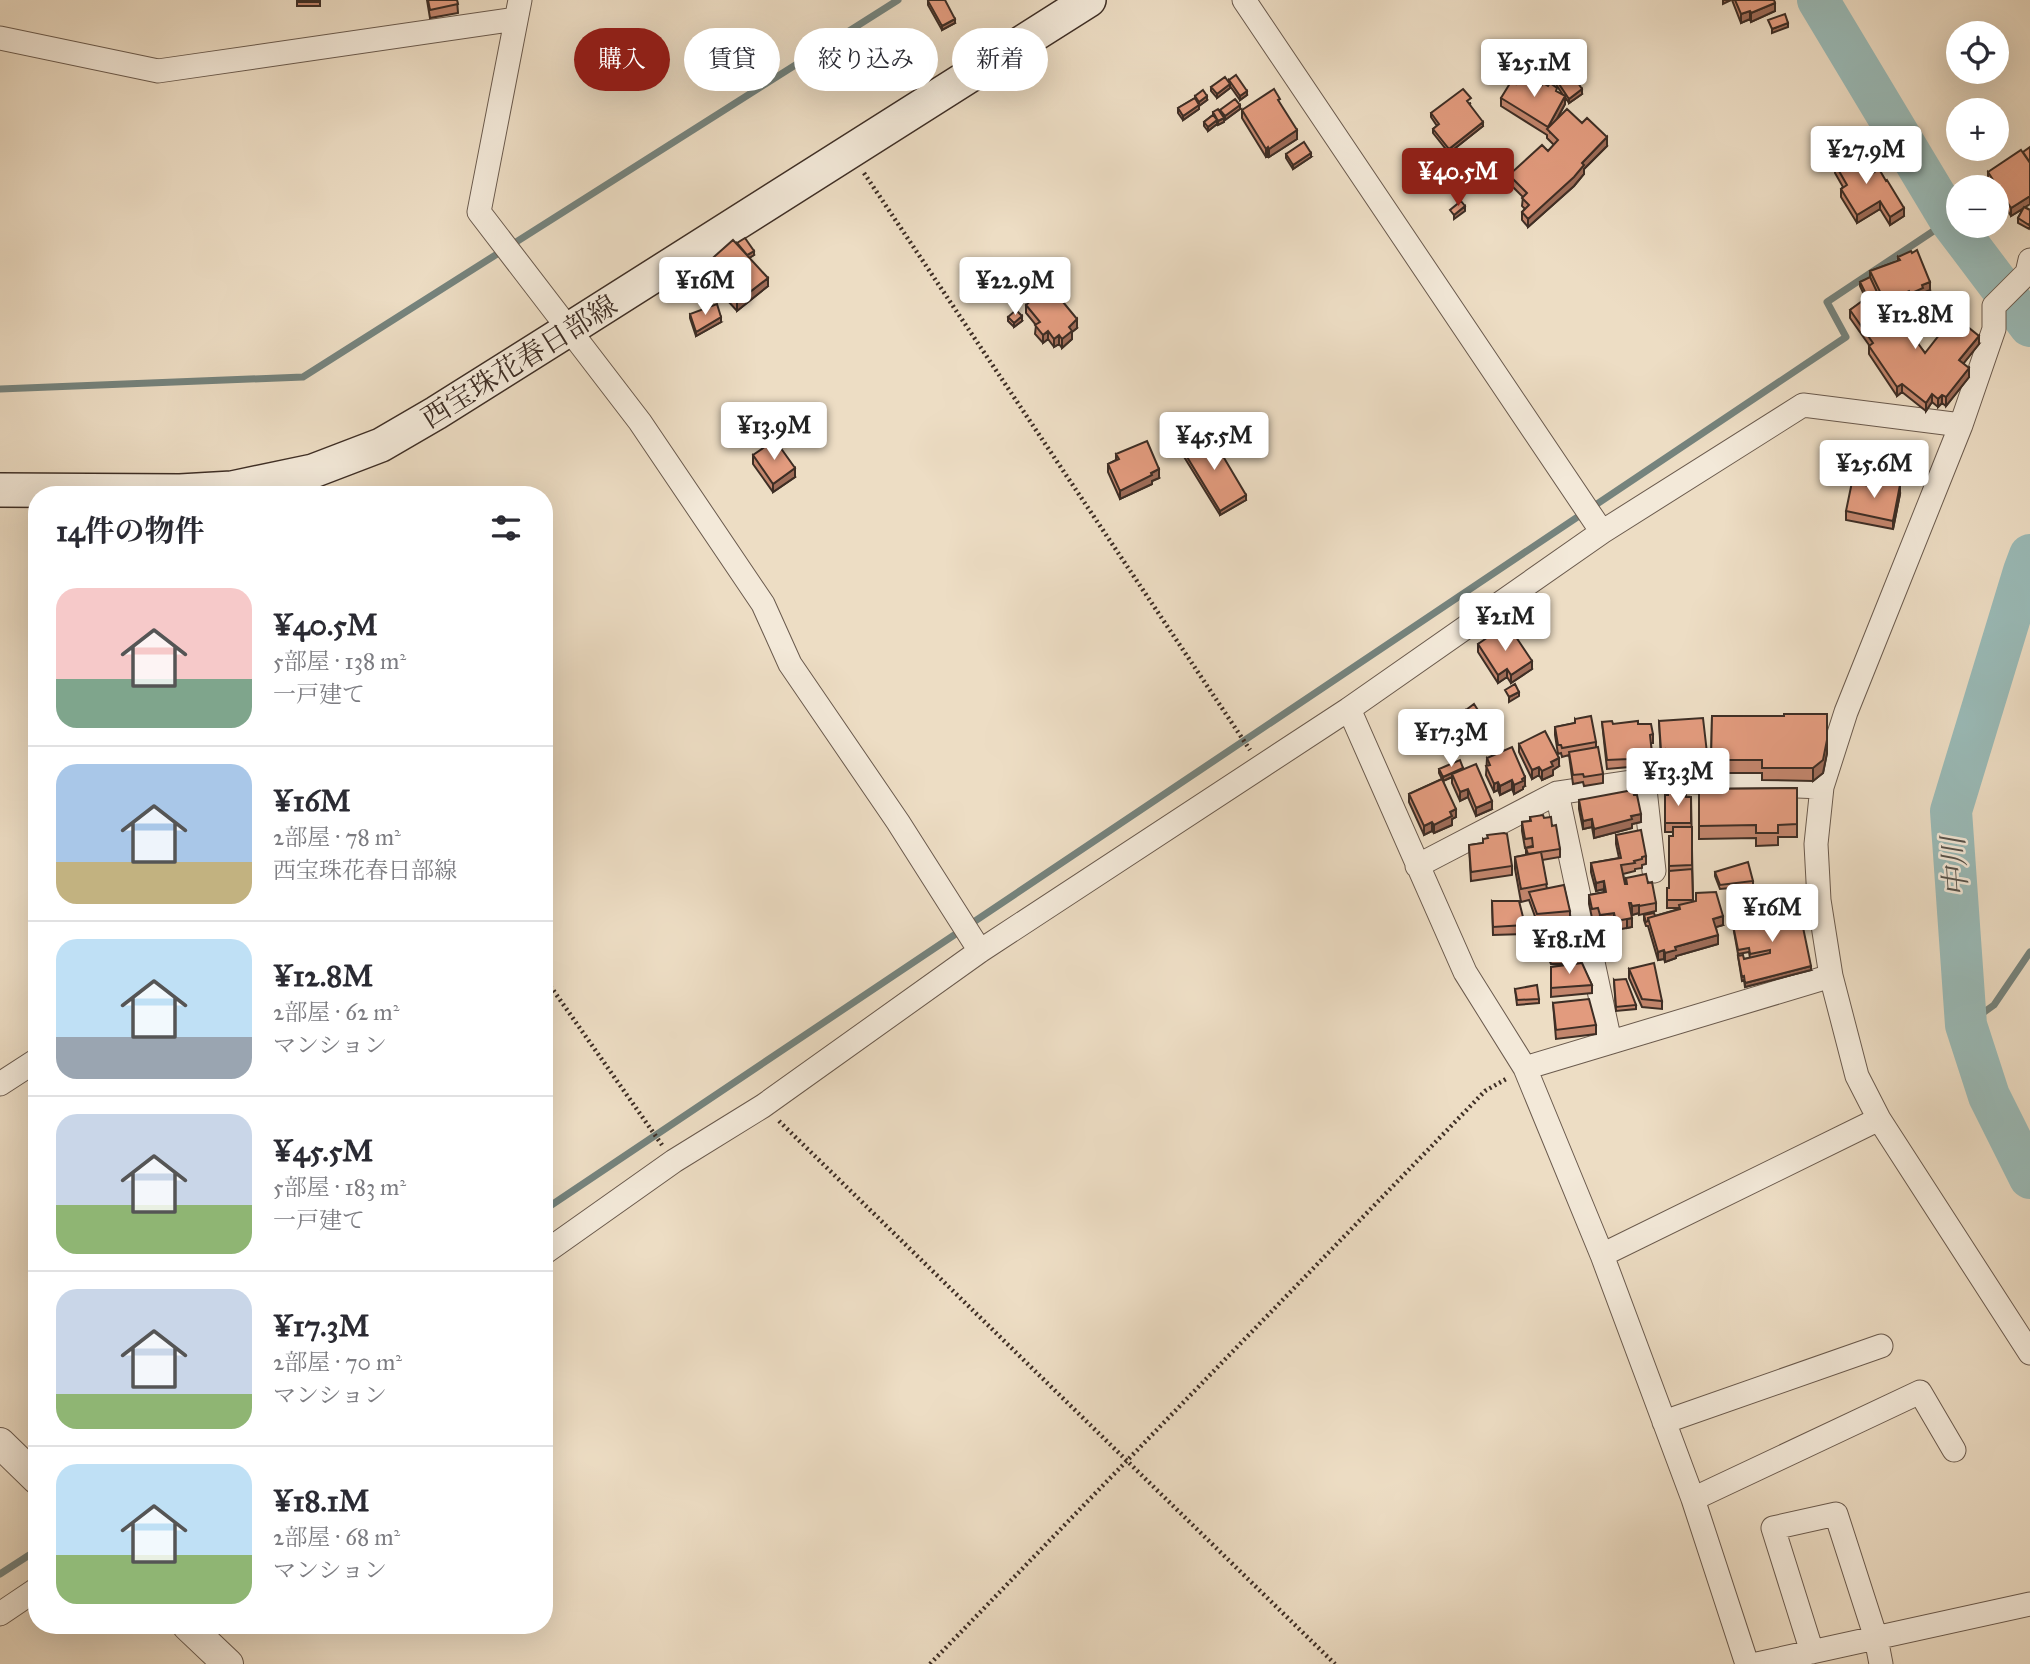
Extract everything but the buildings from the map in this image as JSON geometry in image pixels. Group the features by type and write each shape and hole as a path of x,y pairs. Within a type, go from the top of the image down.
{"main road":[{"name":"西宝珠花春日部線","path":"257,486 313,471 381,445 436,413 1089,0"},
{"name":"西宝珠花春日部線","path":"0,490 28,490"}],"street":[{"path":"1244,0 1602,532"},
{"path":"0,38 158,71 518,9 480,212 640,422 763,604 790,664 898,822 980,951"},
{"path":"2028,266 1994,306 1994,330 1961,425 1846,712 1822,787 1816,844 1819,900 1832,976 1857,1076 1880,1119 2030,1353"},
{"path":"553,1247 674,1161 763,1106 980,951 1349,709 1602,532 1803,405 1961,425"},
{"path":"1349,709 1465,972 1525,1068 1602,1255 1693,1499 1746,1664"},
{"path":"1417,866 1557,793 1644,780 1822,787"},
{"path":"1644,780 1654,871"},
{"path":"1557,793 1610,1042"},
{"path":"1525,1068 1832,976"},
{"path":"0,1084 28,1066"},
{"path":"1602,1255 1880,1119"},
{"path":"1664,1422 1881,1346"},
{"path":"1693,1499 1920,1392 1954,1450"},
{"path":"0,1443 28,1470"},
{"path":"1812,1652 1773,1528 1836,1514 1876,1638 1881,1664"},
{"path":"0,1614 28,1595"},
{"path":"1757,1664 2030,1605"},
{"path":"196,1634 228,1664"}],"path":[{"path":"850,152 1261,767"},
{"path":"553,990 674,1161"},
{"path":"930,1664 1485,1091 1525,1068"},
{"path":"763,1106 1335,1664"}],"waterway":[{"path":"0,389 303,377 898,0"},
{"path":"1818,0 1950,220 2030,326"},
{"path":"553,1204 1846,337 1827,302 1946,223"},
{"name":"中川","path":"2030,555 1951,811 1966,1025 1989,1096 2030,1178"},
{"path":"1966,1025 1994,1005 2030,952"},
{"path":"0,1574 28,1556"}]}
